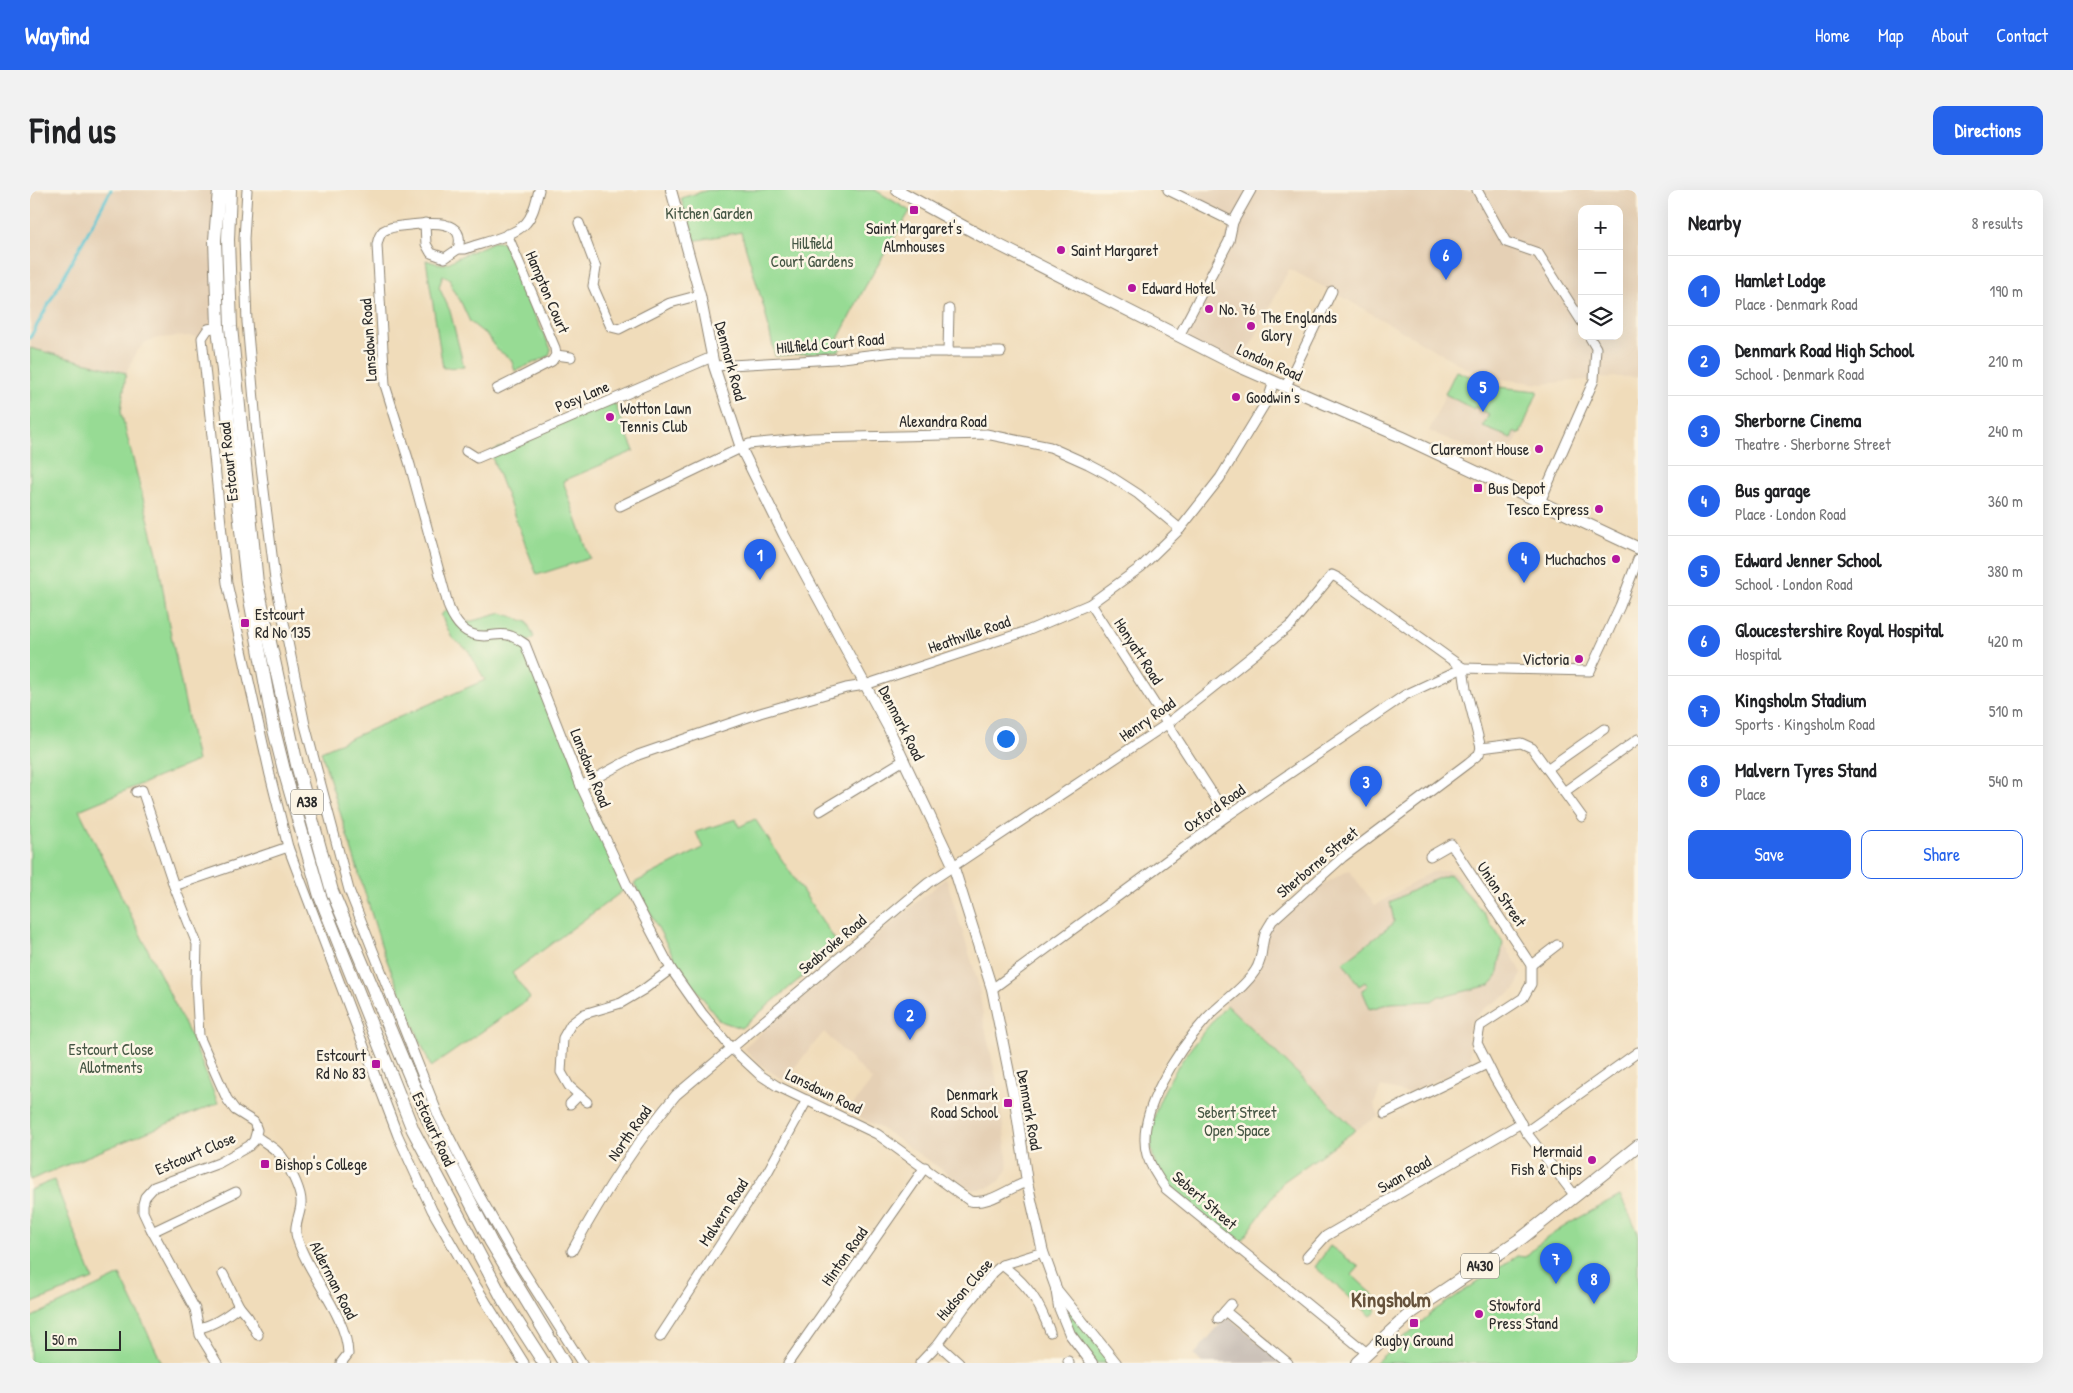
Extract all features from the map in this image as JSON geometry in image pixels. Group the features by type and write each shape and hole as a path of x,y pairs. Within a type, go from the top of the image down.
{"main road":[{"name":"Estcourt Road","path":"219,190 215,240 218,327 247,583 274,730 284,770 320,896 414,1130 504,1301 544,1363"},
{"name":"Estcourt Road","path":"230,190 228,240 231,327 257,583 288,727 332,891 429,1122 472,1195 505,1266 564,1363"},
{"name":"London Road","path":"897,190 985,238 1240,367 1411,441 1638,548"},
{"name":"A430","path":"1357,1363 1412,1312 1522,1238 1638,1146"}],"street":[{"name":"Estcourt Road","path":"247,190 244,238 247,313 257,434 275,579 305,725 350,890 439,1117 472,1195 514,1256 582,1363"},
{"path":"425,223 426,244 431,253 445,258 458,250 517,230 526,223 533,211 539,190"},
{"name":"Denmark Road","path":"671,190 700,295 713,362 741,448 784,535 888,727 953,865 992,989 1016,1107 1027,1182 1043,1252 1056,1288 1059,1307 1070,1334 1092,1363"},
{"path":"1168,190 1233,222"},
{"path":"1178,336 1229,241 1233,222 1251,190"},
{"path":"1477,190 1506,242 1538,253 1578,316"},
{"name":"Lansdown Road","path":"458,250 460,242 457,234 452,227 439,222 389,228 378,237 377,245 385,385 410,465 449,608 457,625 468,633 483,636 498,634 511,636 525,644 581,786 628,887 671,969 702,1013 731,1048 760,1075 777,1086 878,1134 970,1201 979,1203 990,1200 1013,1186 1027,1182"},
{"path":"579,223 596,268 593,286 611,327 619,329 670,303 700,295"},
{"name":"Hampton Court","path":"497,389 552,361 556,355 555,348 507,234"},
{"path":"1286,386 1332,291"},
{"path":"948,352 949,309"},
{"name":"Estcourt Road","path":"218,327 208,329 202,338 228,582 270,775 288,847 398,1136 432,1210 474,1283 524,1363"},
{"path":"1540,502 1594,380 1596,348 1592,340"},
{"name":"Hillfield Court Road","path":"713,362 815,360 894,352 1001,352"},
{"path":"556,355 570,357"},
{"name":"Posy Lane","path":"466,451 477,458 713,362"},
{"name":"Heathville Road","path":"581,786 638,755 760,713 846,688 865,685 1027,631 1090,604 1141,567 1180,530 1220,478 1268,397 1274,382"},
{"name":"Alexandra Road","path":"620,506 749,444 812,438 986,434 1050,447 1088,464 1138,494 1180,530"},
{"path":"1582,817 1532,748 1521,743 1481,748 1466,689 1463,668 1590,671 1617,614 1638,559"},
{"name":"Henry Road","path":"953,865 1167,724 1290,625 1332,575 1463,668"},
{"name":"Honyatt Road","path":"1090,604 1227,816"},
{"name":"Oxford Road","path":"992,989 1227,816 1405,695 1463,668"},
{"path":"288,727 305,725"},
{"path":"1547,769 1604,729"},
{"path":"1564,792 1638,739"},
{"name":"Sherborne Street","path":"1224,1002 1256,971 1261,959 1265,933 1278,915 1343,857 1468,763 1479,754 1481,748"},
{"path":"820,811 904,760"},
{"path":"270,775 284,770"},
{"name":"Estcourt Close","path":"141,790 174,886 197,944 196,982 199,1036 227,1100 235,1110 254,1122 257,1130 256,1136 249,1146 219,1163 165,1182 149,1192 145,1197 143,1212 152,1232 195,1309 203,1342 217,1363"},
{"name":"Union Street","path":"1430,856 1450,844 1531,965"},
{"path":"174,886 288,847"},
{"name":"Seabroke Road","path":"731,1048 928,883 953,865"},
{"path":"306,898 320,896"},
{"path":"1557,946 1531,965 1531,984 1523,998 1480,1026 1477,1043 1524,1128 1575,1196"},
{"path":"587,1102 569,1086 561,1072 562,1038 571,1024 584,1014 621,1003 671,969"},
{"name":"Sebert Street","path":"1224,1002 1207,1018 1189,1040 1174,1063 1155,1099 1147,1119 1145,1136 1147,1156 1155,1173 1166,1188 1177,1198 1367,1353"},
{"name":"North Road","path":"572,1251 586,1224 655,1120 676,1096 731,1048"},
{"name":"Swan Road","path":"1307,1257 1326,1236 1524,1128 1638,1052"},
{"path":"1385,1113 1487,1064"},
{"path":"570,1104 579,1095"},
{"name":"Malvern Road","path":"660,1337 766,1173 807,1100"},
{"name":"Alderman Road","path":"256,1136 279,1154 299,1193 301,1202 295,1229 296,1236 310,1268 344,1332 348,1354 341,1363"},
{"name":"Hinton Road","path":"788,1363 925,1167"},
{"path":"152,1232 236,1192"},
{"name":"Hudson Close","path":"920,1363 938,1344 964,1308 1002,1265 1043,1252"},
{"path":"1002,1265 1025,1285 1034,1297 1041,1308 1050,1332"},
{"path":"223,1274 239,1306 258,1335"},
{"name":"Denmark Road","path":"1056,1288 1116,1363"},
{"path":"200,1328 229,1314 239,1306"},
{"path":"1218,1319 1228,1308 1288,1363"},
{"path":"938,1344 959,1363"}],"shaded area":[{"path":"30,190 219,190 218,327 202,338 187,336 158,338 146,342 138,350 126,373 30,348"},
{"path":"1177,190 1638,190 1638,377 1616,377 1542,384 1500,379 1466,368 1332,291 1289,269 1240,367 1179,336 1233,222"},
{"path":"1456,371 1498,387 1538,391 1518,437 1504,463 1429,431"},
{"path":"1349,870 1375,905 1432,872 1447,870 1457,874 1519,967 1521,973 1517,987 1512,992 1482,1010 1470,1024 1468,1035 1471,1061 1465,1067 1408,1093 1381,1087 1374,1104 1379,1116 1356,1130 1224,1002 1256,971 1265,933 1290,903"},
{"path":"946,878 978,982 984,1023 996,1077 1008,1168 1000,1181 987,1188 972,1190 882,1129 848,1111 872,1080 824,1032 784,1080 766,1069 743,1048"},
{"path":"1227,1316 1282,1363 1202,1363 1194,1355"}],"green space":[{"name":"Hillfield Court Gardens","path":"708,190 875,190 910,211 865,287 836,343 841,347 839,351 775,356 765,311 741,232 693,241 681,198"},
{"path":"493,242 504,244 523,291 551,349 549,356 515,371 511,359 496,349 489,337 470,322 460,300 452,289 450,279 443,275 439,287 450,311 464,367 443,368 426,260 446,264"},
{"name":"Estcourt Close Allotments","path":"30,348 126,373 121,412 157,553 168,620 197,761 79,810 192,1039 218,1103 30,1180"},
{"path":"1456,371 1498,387 1538,391 1520,434 1514,432 1511,438 1483,427 1489,414 1475,407 1473,409 1445,394"},
{"path":"613,399 634,451 563,481 590,558 537,575 490,452"},
{"path":"449,608 457,625 502,613 527,622 534,637 525,644 628,887 512,973 530,998 431,1067 383,951 321,751 485,680 468,650 452,638 441,615"},
{"path":"736,819 739,827 755,819 839,946 741,1028 720,1021 678,965 634,883 703,848 696,832"},
{"path":"1450,874 1483,912 1503,942 1497,977 1490,985 1439,996 1432,1001 1391,1003 1370,1009 1362,990 1368,986 1365,982 1359,986 1343,962 1388,928 1394,921 1390,902 1429,882"},
{"name":"Sebert Street Open Space","path":"1227,1005 1356,1130 1283,1182 1242,1241 1234,1235 1232,1238 1175,1191 1161,1175 1152,1153 1152,1130 1157,1107 1168,1084 1197,1040"},
{"path":"54,1180 93,1279 30,1304 30,1190"},
{"path":"1620,1196 1638,1232 1638,1363 1375,1363 1435,1310 1517,1256 1525,1257 1535,1247 1570,1223"},
{"path":"1330,1246 1359,1267 1352,1275 1377,1298 1370,1305 1377,1311 1371,1316 1315,1267"},
{"path":"120,1275 162,1363 30,1363 30,1318"},
{"path":"1056,1288 1116,1363 1092,1363 1070,1334"}],"waterway":[{"path":"30,338 111,190"}],"place":[{"name":"Saint Margaret's Almhouses","path":"914,210"},
{"name":"Saint Margaret","path":"1061,250"},
{"name":"Gloucestershire Royal Hospital","path":"1446,280"},
{"name":"Edward Hotel","path":"1132,288"},
{"name":"No. 76","path":"1209,309"},
{"name":"The Englands Glory","path":"1251,326"},
{"name":"Goodwin's","path":"1236,397"},
{"name":"Edward Jenner School","path":"1483,412"},
{"name":"Wotton Lawn Tennis Club","path":"610,417"},
{"name":"Claremont House","path":"1539,449"},
{"name":"Bus Depot","path":"1478,488"},
{"name":"Tesco Express","path":"1599,509"},
{"name":"Muchachos","path":"1616,559"},
{"name":"Hamlet Lodge","path":"760,580"},
{"name":"Bus garage","path":"1524,583"},
{"name":"Estcourt Rd No 135","path":"245,623"},
{"name":"Victoria","path":"1579,659"},
{"name":"Sherborne Cinema","path":"1366,807"},
{"name":"Denmark Road High School","path":"910,1040"},
{"name":"Estcourt Rd No 83","path":"376,1064"},
{"name":"Denmark Road School","path":"1008,1103"},
{"name":"Mermaid Fish & Chips","path":"1592,1160"},
{"name":"Bishop's College","path":"265,1164"},
{"name":"Kingsholm Stadium","path":"1556,1284"},
{"name":"Malvern Tyres Stand","path":"1594,1304"},
{"name":"Stowford Press Stand","path":"1479,1314"},
{"name":"Rugby Ground","path":"1414,1323"}],"district":[{"name":"Kingsholm","path":"1391,1300"}],"park label":[{"name":"Kitchen Garden","path":"709,213"}]}
